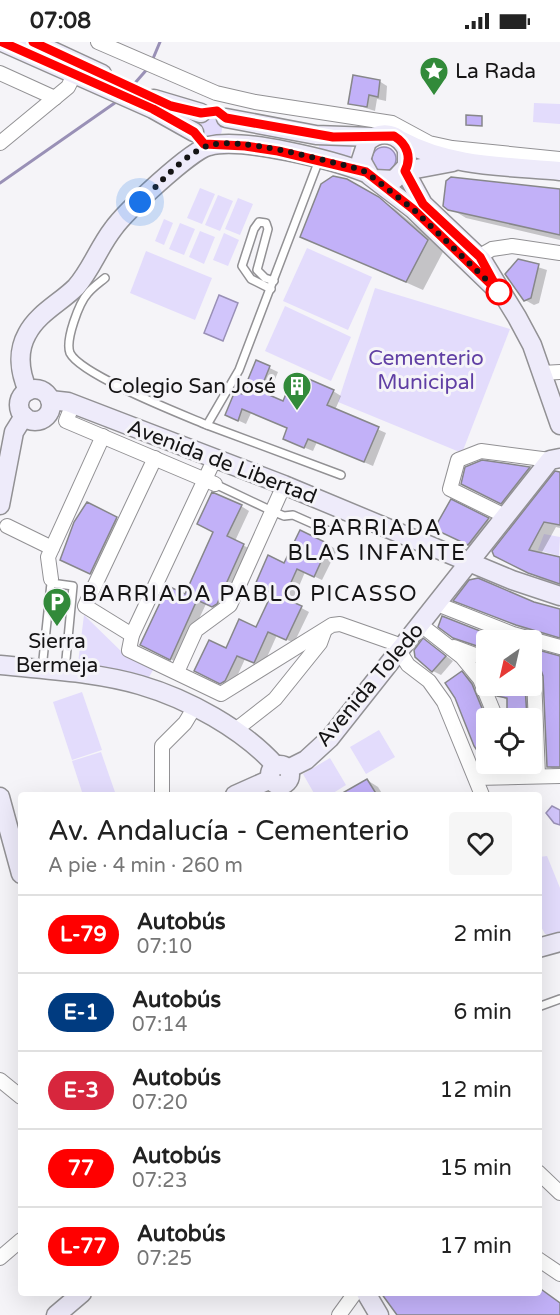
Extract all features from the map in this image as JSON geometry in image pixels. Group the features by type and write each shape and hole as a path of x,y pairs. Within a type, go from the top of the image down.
{"street":[{"path":"2,42 75,75 100,79"},
{"path":"33,42 100,79 155,105 194,133 200,142 213,145 245,146 319,159 370,176 394,180 405,171 457,161"},
{"path":"98,42 216,93 255,102 392,123 429,143 445,147 560,159"},
{"path":"0,73 55,98"},
{"path":"0,143 68,87 75,75"},
{"path":"155,105 201,113 212,110 226,118 333,137 372,137 390,134 415,148 457,161 560,171"},
{"path":"184,162 194,133 194,121 201,113"},
{"path":"28,391 21,370 21,355 26,336 33,324 81,280 118,222 184,162 229,133 226,118"},
{"path":"372,137 361,154 370,176 470,257 480,252 512,246 560,253"},
{"path":"402,141 408,155 405,171 423,204 480,252 499,292 551,373 560,425"},
{"path":"438,233 499,292"},
{"path":"24,416 37,421 45,417 50,410 50,400 43,392 28,391"},
{"path":"0,505 14,432 24,416 20,403 28,391"},
{"name":"Avenida de Libertad","path":"50,400 73,404 284,485 470,562 560,596"},
{"path":"73,404 66,421 210,482"},
{"path":"51,579 48,557 103,436"},
{"path":"505,516 450,489 458,460 481,451 555,459"},
{"path":"132,635 85,606 155,458"},
{"path":"215,459 210,482 132,635 129,646 132,653 221,694 332,625 340,624 394,643 408,665 429,681 444,702 481,792"},
{"name":"Avenida Toledo","path":"243,792 282,779 330,738 505,516 555,459"},
{"path":"177,672 196,630 230,604 284,485"},
{"path":"7,526 52,548"},
{"path":"437,604 513,634 560,647"},
{"path":"421,625 462,657 480,679 492,708"},
{"path":"234,731 275,699 320,643 324,632"},
{"path":"444,643 476,655"},
{"path":"0,665 139,685 194,708 234,731 282,779"},
{"path":"162,792 162,746 185,723 194,708"},
{"path":"476,778 560,776"},
{"path":"0,797 18,863"},
{"path":"542,947 560,942"},
{"path":"0,1080 18,1095"},
{"path":"542,1176 560,1192"},
{"path":"0,1258 18,1243"},
{"path":"542,1262 560,1274"},
{"path":"56,1315 78,1296"},
{"path":"339,1315 353,1296"},
{"path":"368,1296 379,1315"}],"lane":[{"path":"245,146 251,140 260,139 301,143 255,132 250,128 249,123"},
{"path":"207,424 239,370 319,159"},
{"path":"259,222 266,223 268,229 256,270 273,285 251,279 242,266 254,229 259,222"},
{"path":"105,278 86,294 70,333 68,345 71,354 80,364 207,424 341,475"},
{"path":"210,482 284,516 293,515 329,531"},
{"path":"42,670 51,584 73,586 64,673"},
{"path":"542,1006 560,999"}],"green space":[{"path":"534,103 560,104 560,124 533,122"},
{"path":"211,118 219,121 222,129 219,137 211,140 203,137 200,129 203,121"},
{"path":"320,143 352,145 350,159 318,151"},
{"path":"200,188 215,194 202,224 187,218"},
{"path":"218,195 233,201 220,231 205,225"},
{"path":"238,198 253,204 240,235 225,229"},
{"path":"164,219 173,223 164,245 155,241"},
{"path":"180,223 195,229 184,255 169,249"},
{"path":"200,231 215,237 204,264 189,257"},
{"path":"224,233 239,240 228,266 213,260"},
{"path":"307,248 372,277 348,330 283,301"},
{"path":"146,251 212,278 195,320 130,293"},
{"name":"Cementerio Municipal","path":"375,288 510,329 462,453 338,402"},
{"path":"285,306 351,337 331,381 265,351"},
{"path":"544,534 560,537 559,556 538,550"},
{"path":"84,615 127,657 153,670 148,679 77,671"},
{"path":"82,692 102,750 72,760 53,702"},
{"path":"379,730 395,757 366,774 350,747"},
{"path":"101,752 115,792 82,792 72,761"},
{"path":"330,758 346,785 335,792 313,792 303,774"},
{"path":"547,856 560,888 560,932 551,936 545,934 542,928 542,857"}],"shaded area":[{"path":"379,147 389,147 396,154 396,164 389,171 379,171 372,164 372,154"},
{"path":"219,295 238,303 223,341 204,333"},
{"path":"552,806 560,810 560,825 554,823 546,813"}],"building":[{"path":"353,75 380,80 378,97 369,95 367,107 348,104"},
{"path":"466,115 482,116 482,126 466,125"},
{"path":"333,176 347,179 379,197 428,240 406,282 300,237 321,184"},
{"path":"451,177 560,189 560,235 448,210 443,206 446,181"},
{"path":"518,259 539,264 531,298 524,301 505,274"},
{"name":"Colegio San José","path":"256,360 270,366 260,391 283,401 295,373 334,390 327,405 379,427 364,462 308,439 304,448 283,439 287,428 242,409 238,421 225,415 235,391 242,394"},
{"path":"482,460 530,467 501,504 461,484 465,467"},
{"path":"555,471 560,472 560,525 544,522 529,550 560,557 560,584 528,573 494,556 492,551"},
{"path":"212,492 242,505 227,536 244,544 217,604 212,607 197,600 170,660 140,645 168,586 185,594 213,532 197,524"},
{"path":"451,499 489,518 468,545 434,529"},
{"path":"87,502 117,517 90,574 60,560 74,522"},
{"path":"300,530 329,544 314,577 297,569 284,598 302,606 286,640 268,632 254,663 237,656 225,681 220,684 194,671 209,640 226,648 239,619 256,627 272,593 255,585 268,555 284,563"},
{"path":"478,578 534,602 560,609 560,638 542,633 542,630 516,625 453,601 469,580"},
{"path":"442,616 478,630 476,646 453,638 438,627"},
{"path":"423,638 446,656 432,672 415,657 414,650"},
{"path":"542,651 560,656 560,767 547,767"},
{"path":"462,671 472,684 482,708 476,708 476,749 455,698 445,683"},
{"path":"497,696 526,696 526,708 507,708 507,698"},
{"path":"367,779 375,792 344,792"},
{"path":"542,1290 560,1303 560,1315 397,1315 383,1296 542,1296"}],"waterway":[{"path":"152,61 160,42"},
{"path":"128,91 149,67"},
{"path":"0,183 119,100"}],"bus line":[{"name":"L-79","path":"2,42 153,109 194,132 200,142 209,146 245,146 278,151 366,172 413,209 499,292 480,257 418,197 405,171 408,161 407,150 402,141 394,136 385,134 372,137 316,135 226,118 212,110 201,113 171,106 33,42"}],"place":[{"name":"La Rada","path":"434,96"},
{"name":"Colegio San José","path":"297,412"},
{"name":"Sierra Bermeja","path":"57,628"}],"district":[{"name":"BARRIADA BLAS INFANTE","path":"377,540"},
{"name":"BARRIADA PABLO PICASSO","path":"250,594"}],"route":[{"path":"140,202 184,162 209,146 245,146 352,167 366,172 413,209 499,292"}]}
